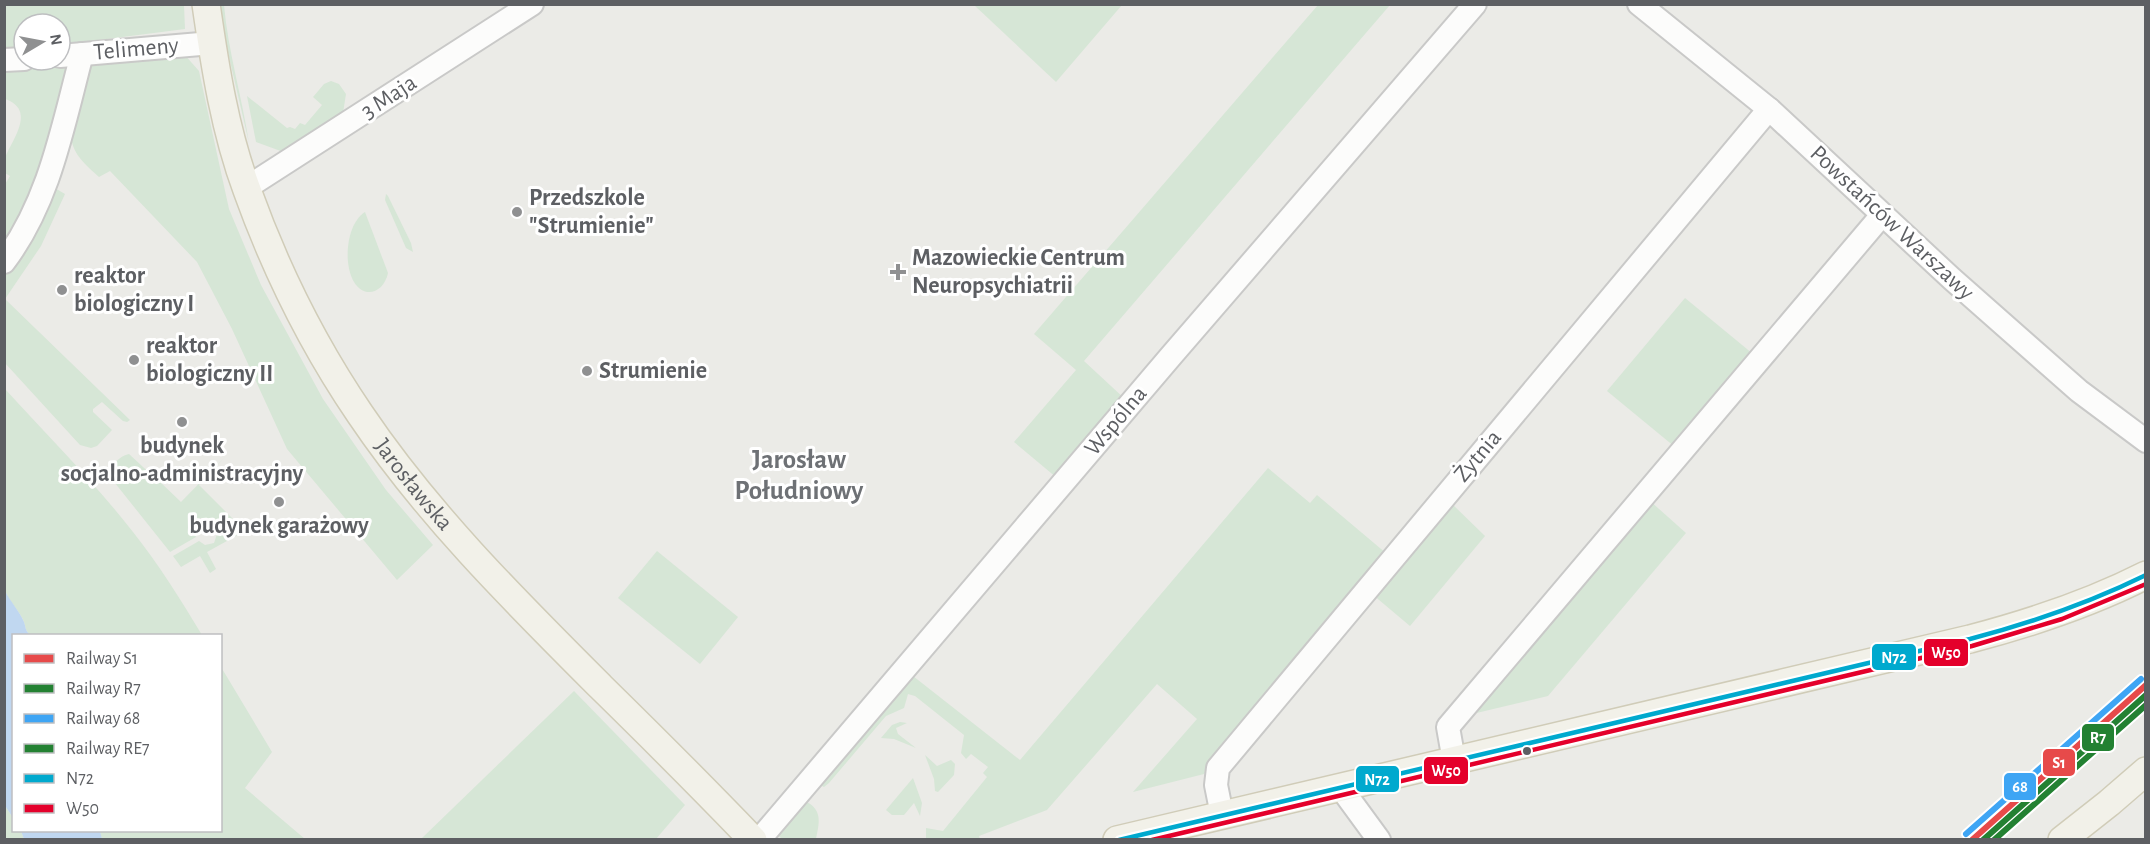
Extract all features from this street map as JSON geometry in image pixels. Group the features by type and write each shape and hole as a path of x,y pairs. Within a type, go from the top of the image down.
{"main road":[{"name":"Jarosławska","path":"206,4 228,128 246,188 271,252 314,337 359,413 444,524 516,603 753,840"},
{"path":"1117,840 1970,639 2030,623 2074,607 2145,575"},
{"path":"2062,840 2145,771"}],"street":[{"name":"3 Maja","path":"246,188 296,158 532,4"},
{"name":"Wspólna","path":"759,840 1171,356 1475,4"},
{"name":"Powstańców Warszawy","path":"1639,4 1769,109 2079,391 2145,441"},
{"name":"Telimeny","path":"72,55 212,43"},
{"path":"4,261 31,215 53,165 63,131 69,72"},
{"name":"Żytnia","path":"1222,814 1216,784 1218,768 1769,109"},
{"path":"1454,761 1448,727 1882,214"},
{"path":"1341,788 1379,840"}],"green space":[{"path":"4,5 184,5 185,29 72,43 72,12 12,12 12,49 5,49"},
{"path":"217,5 224,5 249,143"},
{"path":"974,5 1122,5 1056,82"},
{"path":"1318,5 1390,5 1084,361 1125,399 1057,478 1014,442 1076,370 1034,334"},
{"path":"184,54 199,71 229,209 261,285 323,399 386,490 433,545 397,580 287,449 232,329 197,262 110,171 99,177 74,149 71,137 89,61"},
{"path":"12,65 12,72 69,72 35,181 5,243 4,186 10,176 5,173 5,160 17,134 21,118 14,104 5,99 5,66"},
{"path":"331,81 339,84 346,94 343,113 286,153 256,142 247,96 287,128 295,129 300,123 305,125 322,105 313,97 324,84"},
{"path":"53,187 65,194 41,246 5,299 5,276"},
{"path":"386,194 411,243 413,252 406,248 385,200"},
{"path":"365,212 388,273 383,285 369,292 358,288 348,265 350,235 354,225"},
{"path":"1685,298 1753,354 1675,447 1607,391"},
{"path":"5,299 130,420 123,421 102,402 93,409 93,412 112,430 97,446 91,448 80,445 5,363"},
{"path":"5,389 118,513 152,557 201,634 29,634 5,591"},
{"path":"129,454 156,479 158,477 159,481 181,502 225,457 199,485 245,531 207,552 216,569 210,573 200,556 181,567 173,556 199,541 205,545 214,543 217,534 209,520 196,519 192,527 196,537 170,552 111,478 111,470 115,463"},
{"path":"1268,468 1310,503 1317,495 1387,554 1204,774 1133,792 1197,719 1157,684 1047,810 979,836 980,839 926,839 926,828 943,831 987,777 983,773 988,767 971,754 966,759 961,753 964,735 915,696 908,694 904,708 886,716 829,783 824,787 820,785 913,676 1020,760"},
{"path":"1649,500 1686,533 1548,696 1468,715"},
{"path":"1450,502 1485,536 1410,626 1372,594"},
{"path":"657,551 738,617 700,664 618,598"},
{"path":"222,669 272,752 245,788 305,839 102,840 100,832 222,832"},
{"path":"574,691 685,805 656,839 421,839"},
{"path":"900,722 907,723 896,728 898,734 916,748 894,739 881,738 892,725"},
{"path":"925,755 937,766 951,760 955,764 954,775 938,792 935,791 934,779"},
{"path":"913,778 922,803 920,816 914,803 904,815 892,815 886,810"},
{"path":"807,802 816,809 819,818 816,839 783,839 778,836"},
{"path":"4,804 12,816 12,832 21,832 24,839 5,839"}],"water":[{"path":"5,591 29,634 12,634 12,816 4,804"},
{"path":"21,832 100,832 102,839 24,839"}],"rail line":[{"name":"68","path":"1966,834 2141,679"},
{"name":"S1","path":"1972,840 2146,685"},
{"name":"R7","path":"1983,840 2146,695"},
{"name":"RE7","path":"1994,840 2146,705"}],"transit line":[{"name":"N72","path":"1119,840 1970,639 2059,612 2146,575"},
{"name":"W50","path":"1152,840 1972,646 2062,619 2146,584"}],"place":[{"name":"Przedszkole \"Strumienie\"","path":"517,212"},
{"name":"Mazowieckie Centrum Neuropsychiatrii","path":"898,272"},
{"name":"reaktor biologiczny I","path":"62,290"},
{"name":"reaktor biologiczny II","path":"134,360"},
{"name":"Strumienie","path":"587,371"},
{"name":"budynek socjalno-administracyjny","path":"182,422"},
{"name":"budynek garażowy","path":"279,502"}],"district":[{"name":"Jarosław Południowy","path":"799,474"}]}
